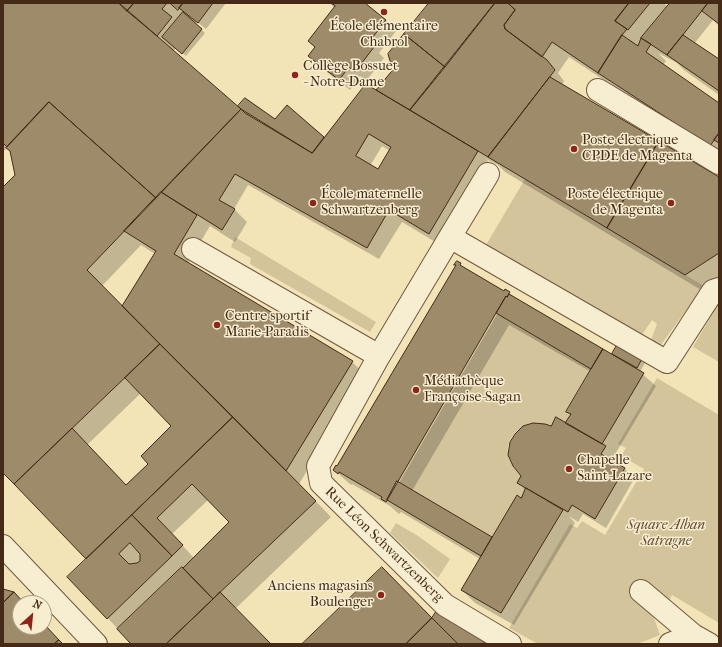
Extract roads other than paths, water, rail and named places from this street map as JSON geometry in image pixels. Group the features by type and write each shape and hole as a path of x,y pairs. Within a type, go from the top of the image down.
{"street":[{"path":"598,90 719,163"},
{"name":"Rue Léon Schwartzenberg","path":"488,174 379,356 318,466 321,483 445,605 510,644"},
{"path":"450,237 667,362 713,291 719,289"},
{"path":"193,249 379,356"},
{"path":"3,546 96,644"},
{"path":"641,591 701,639"},
{"path":"670,644 701,639"}],"place":[{"name":"École élémentaire Chabrol","path":"384,12"},
{"name":"Collège Bossuet - Notre-Dame","path":"295,75"},
{"name":"Poste électrique CPDE de Magenta","path":"574,149"},
{"name":"École maternelle Schwartzenberg","path":"313,203"},
{"name":"Poste électrique de Magenta","path":"671,203"},
{"name":"Centre sportif Marie-Paradis","path":"217,325"},
{"name":"Médiathèque Françoise-Sagan","path":"416,390"},
{"name":"Chapelle Saint-Lazare","path":"569,469"},
{"name":"Anciens magasins Boulenger","path":"381,595"}],"park label":[{"name":"Square Alban Satragne","path":"666,534"}]}
